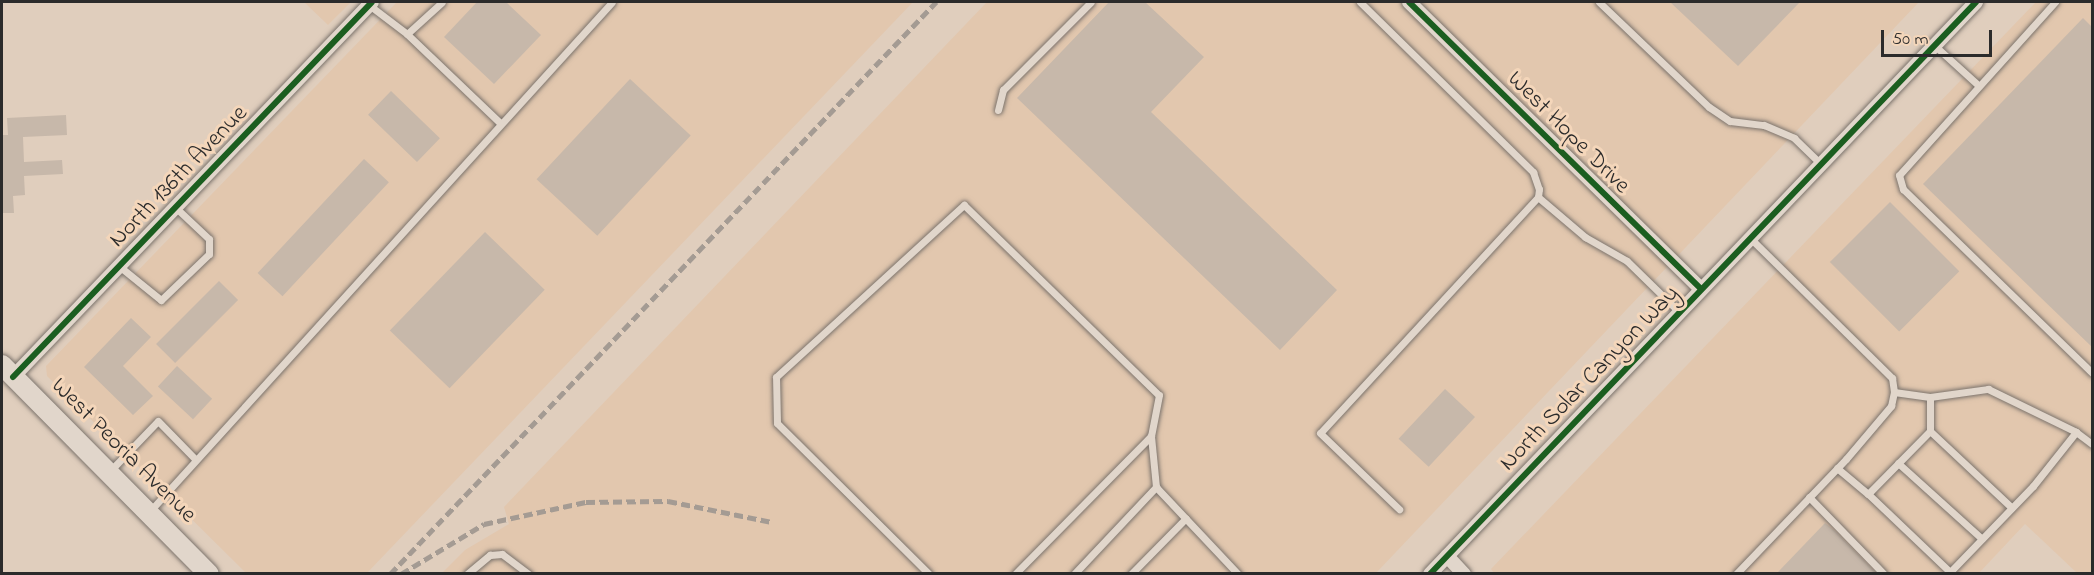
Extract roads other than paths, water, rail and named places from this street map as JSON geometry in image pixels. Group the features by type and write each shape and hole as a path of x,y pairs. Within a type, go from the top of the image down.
{"main road":[{"name":"West Peoria Avenue","path":"7,371 209,573"}],"street":[{"name":"West Hope Drive","path":"1409,2 1701,289"},
{"name":"North Solar Canyon Way","path":"1430,573 1976,2"},
{"name":"North 136th Avenue","path":"7,371 119,266 370,3"},
{"path":"1447,556 1464,573"}],"lane":[{"path":"407,34 442,2"},
{"path":"148,513 612,2"},
{"path":"998,110 1003,90 1091,2"},
{"path":"1360,2 1533,172 1538,197 1585,237 1627,261 1679,312"},
{"path":"1599,2 1709,107 1730,121 1764,125 1794,138 1821,164"},
{"path":"2055,2 1907,162 1899,174 1904,189 2092,373"},
{"path":"370,3 407,34 500,123"},
{"path":"1934,45 1978,85"},
{"path":"1399,509 1320,433 1538,197"},
{"path":"929,573 777,423 776,377 964,205 1160,395 1151,436 1156,487 1238,573"},
{"path":"119,266 161,300 209,254 209,239 175,207"},
{"path":"1736,573 1837,468 1891,406 1894,392 1892,378 1750,238"},
{"path":"1894,392 1930,397 1988,389 2076,432 2092,444"},
{"path":"1868,494 1930,431 1930,397"},
{"path":"108,472 158,421 196,460"},
{"path":"1930,431 2012,508"},
{"path":"1837,468 1868,494 1950,572 2012,508 2076,432"},
{"path":"1015,573 1151,436"},
{"path":"1898,463 1982,539"},
{"path":"1074,573 1156,487"},
{"path":"1809,497 1884,573"},
{"path":"1131,573 1186,518"},
{"path":"467,573 490,555 502,554 529,573"}],"railway":[{"path":"390,574 936,2"},
{"path":"401,574 484,524 586,502 668,501 772,522"}]}
